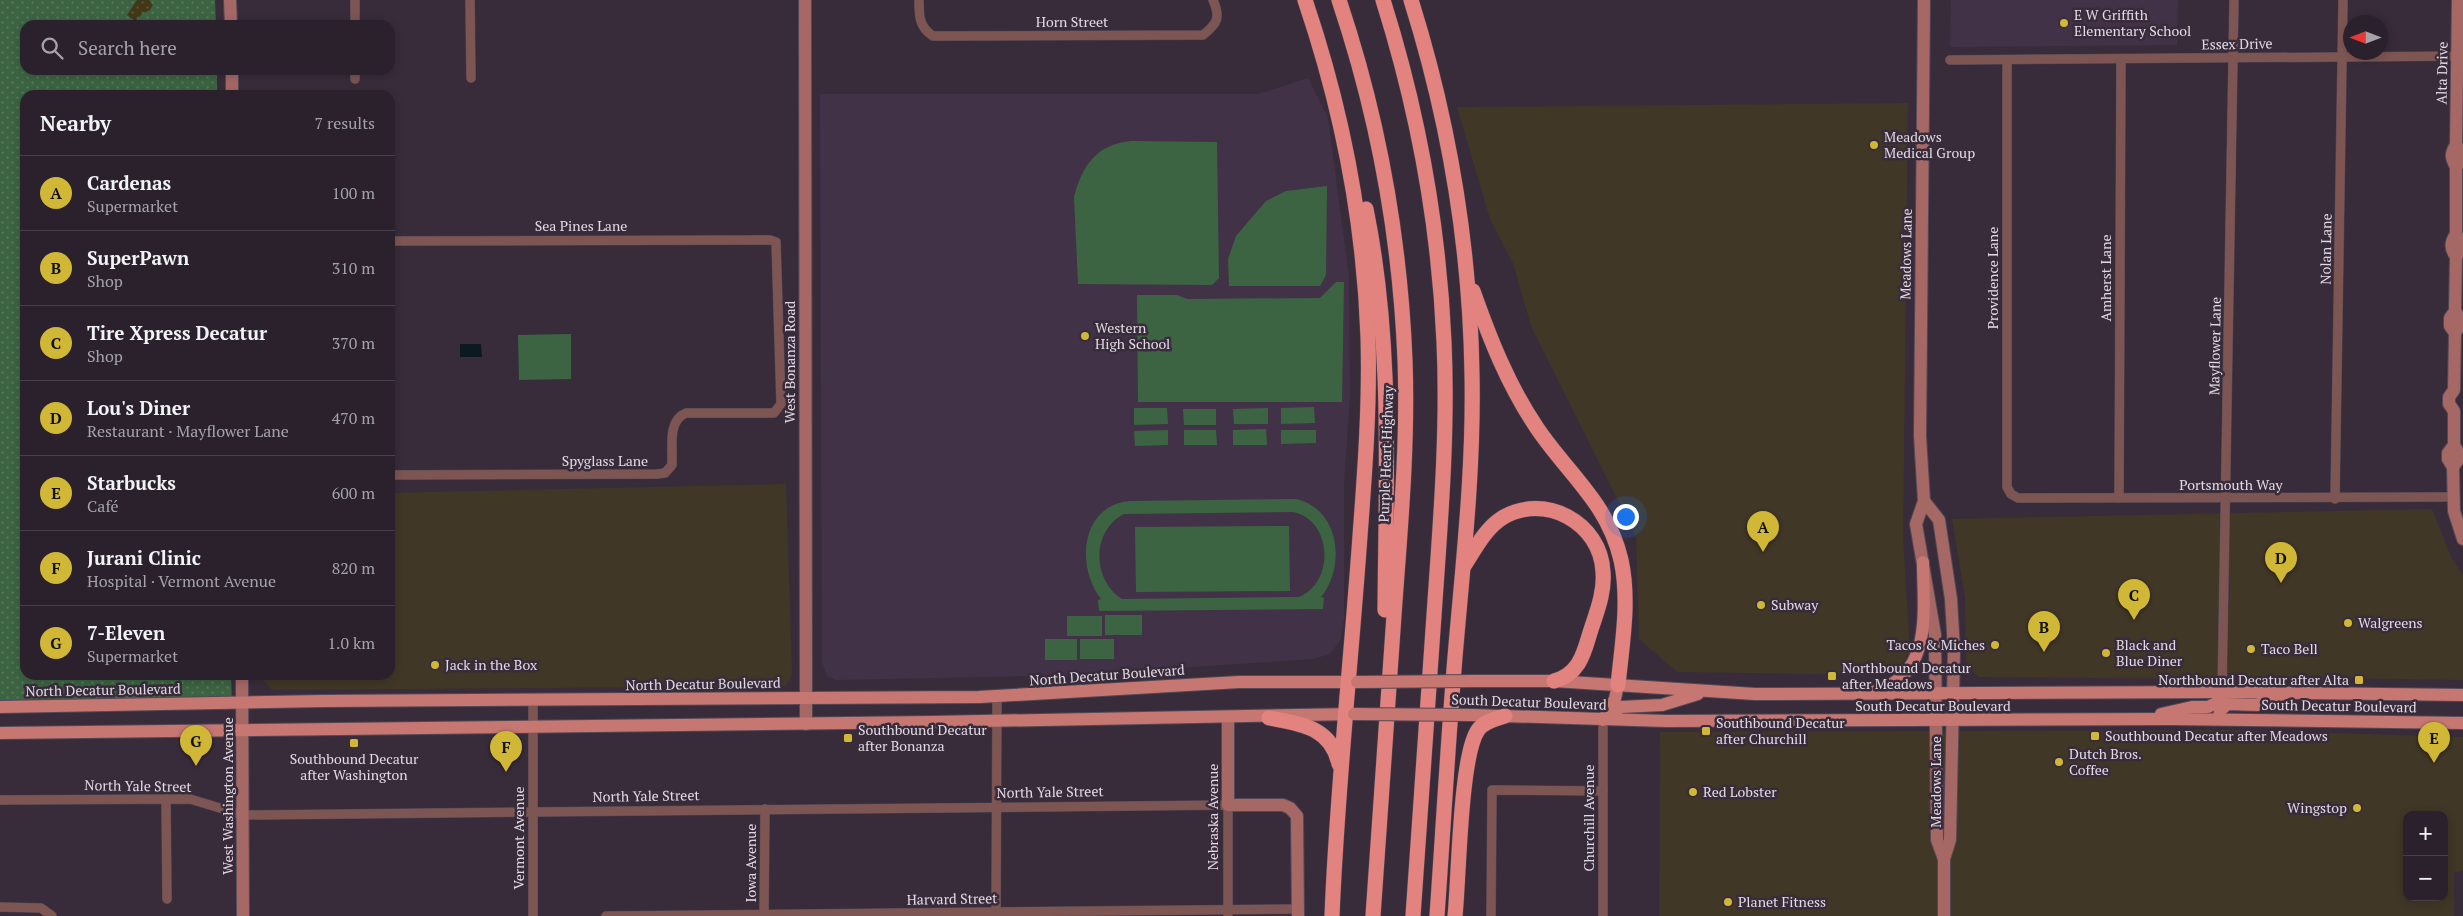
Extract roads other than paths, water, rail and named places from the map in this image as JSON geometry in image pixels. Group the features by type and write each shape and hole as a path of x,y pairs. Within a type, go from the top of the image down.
{"highway":[{"path":"1305,0 1332,90 1346,147 1363,258 1369,369 1350,714 1340,771 1332,916"},
{"name":"Purple Heart Highway","path":"1339,0 1363,81 1384,174 1397,258 1404,344 1404,463 1373,916"},
{"path":"1383,0 1408,90 1428,190 1439,274 1445,359 1442,496 1413,916"},
{"path":"1411,0 1430,67 1458,202 1466,270 1471,339 1472,425 1437,916"},
{"path":"1346,147 1360,179 1369,222 1378,279 1384,348 1387,438 1383,772"},
{"path":"1466,270 1490,338 1513,388 1546,442 1597,503 1612,532 1621,560 1625,588 1618,685"},
{"path":"1463,568 1490,528 1502,519 1520,511 1535,508 1555,511 1574,520 1588,534 1602,560 1604,575 1602,590 1579,663 1571,674 1554,681"},
{"path":"1455,916 1465,785 1471,749 1477,731 1481,726 1505,716"},
{"path":"1269,718 1305,726 1325,736 1336,752 1340,771"}],"main road":[{"path":"1858,695 1894,684 1906,675 1915,662 1921,639 1923,562"},
{"name":"South Decatur Boulevard","path":"1406,682 1554,681 1704,692 1858,695 2222,692 2463,695"},
{"name":"North Decatur Boulevard","path":"0,707 997,696 1239,682 1406,682"},
{"path":"1603,720 1613,703 1618,685"},
{"path":"1603,720 1621,707 1662,705 1704,692"},
{"path":"2136,720 2192,707 2208,707 2218,702 2222,692"},
{"path":"2219,720 2220,711 2227,704 2257,705 2292,693"},
{"name":"South Decatur Boulevard","path":"1350,714 1472,715 1603,720 2219,720 2463,723"},
{"path":"0,732 997,722 1269,718 1350,714"}],"street":[{"path":"230,0 231,20"},
{"path":"355,0 355,20"},
{"path":"470,0 471,78"},
{"name":"West Bonanza Road","path":"806,0 806,724"},
{"name":"Horn Street","path":"919,0 919,16 926,32 933,36 1203,35 1215,26 1217,19 1214,0"},
{"name":"Mayflower Lane","path":"2222,692 2227,499 2234,0"},
{"name":"Nolan Lane","path":"2343,0 2343,15"},
{"name":"Alta Drive","path":"2458,0 2460,56 2456,145 2462,152 2462,160 2456,167 2456,234 2461,242 2461,249 2456,257 2455,310 2450,318 2450,326 2455,333 2454,390 2459,397 2459,404 2454,411 2454,445 2458,452 2458,460 2453,467 2453,497 2456,522 2463,539"},
{"name":"Meadows Lane","path":"1925,3 1920,436 1924,500 1916,524 1934,626 1937,721 1937,840 1944,859"},
{"name":"Essex Drive","path":"1950,60 2343,56"},
{"name":"Nolan Lane","path":"2335,499 2343,56"},
{"name":"Essex Drive","path":"2388,56 2460,56"},
{"name":"Amherst Lane","path":"2119,498 2121,59"},
{"name":"Providence Lane","path":"2007,60 2007,487 2011,494"},
{"path":"232,75 232,90"},
{"name":"Sea Pines Lane","path":"395,241 773,240"},
{"name":"Spyglass Lane","path":"395,475 657,474 666,472 672,465 674,424 678,416 686,413 774,413 781,404 778,246 773,240"},
{"name":"Portsmouth Way","path":"2011,494 2018,498 2335,499 2453,497"},
{"name":"Meadows Lane","path":"1924,500 1939,520 1946,560 1953,634 1950,840 1944,859 1944,916"},
{"name":"West Washington Avenue","path":"242,680 243,916"},
{"path":"996,914 997,696"},
{"name":"Vermont Avenue","path":"533,700 533,916"},
{"name":"Nebraska Avenue","path":"1228,718 1228,913"},
{"name":"Churchill Avenue","path":"1603,720 1603,916"},
{"path":"1491,916 1492,790 1603,791"},
{"path":"166,799 167,899"},
{"name":"North Yale Street","path":"0,800 190,799 243,815 1283,805 1292,810 1298,824 1298,912"},
{"name":"Iowa Avenue","path":"764,915 765,810"},
{"path":"0,907 41,908 51,914"},
{"name":"Harvard Street","path":"606,916 1298,912"}],"place":[{"name":"E W Griffith Elementary School","path":"2064,23"},
{"name":"Meadows Medical Group","path":"1874,145"},
{"name":"Western High School","path":"1085,336"},
{"name":"Cardenas","path":"1763,552"},
{"name":"Lou's Diner","path":"2281,583"},
{"name":"Subway","path":"1761,605"},
{"name":"Tire Xpress Decatur","path":"2134,620"},
{"name":"Walgreens","path":"2348,623"},
{"name":"Tacos & Miches","path":"1995,645"},
{"name":"Taco Bell","path":"2251,649"},
{"name":"SuperPawn","path":"2044,652"},
{"name":"Black and Blue Diner","path":"2106,653"},
{"name":"Jack in the Box","path":"435,665"},
{"name":"Northbound Decatur after Meadows","path":"1832,676"},
{"name":"Northbound Decatur after Alta","path":"2359,680"},
{"name":"Southbound Decatur after Churchill","path":"1706,731"},
{"name":"Southbound Decatur after Meadows","path":"2095,736"},
{"name":"Southbound Decatur after Bonanza","path":"848,738"},
{"name":"Southbound Decatur after Washington","path":"354,743"},
{"name":"Dutch Bros. Coffee","path":"2059,762"},
{"name":"Starbucks","path":"2434,763"},
{"name":"7-Eleven","path":"196,766"},
{"name":"Jurani Clinic","path":"506,772"},
{"name":"Red Lobster","path":"1693,792"},
{"name":"Wingstop","path":"2357,808"},
{"name":"Planet Fitness","path":"1728,902"}]}
